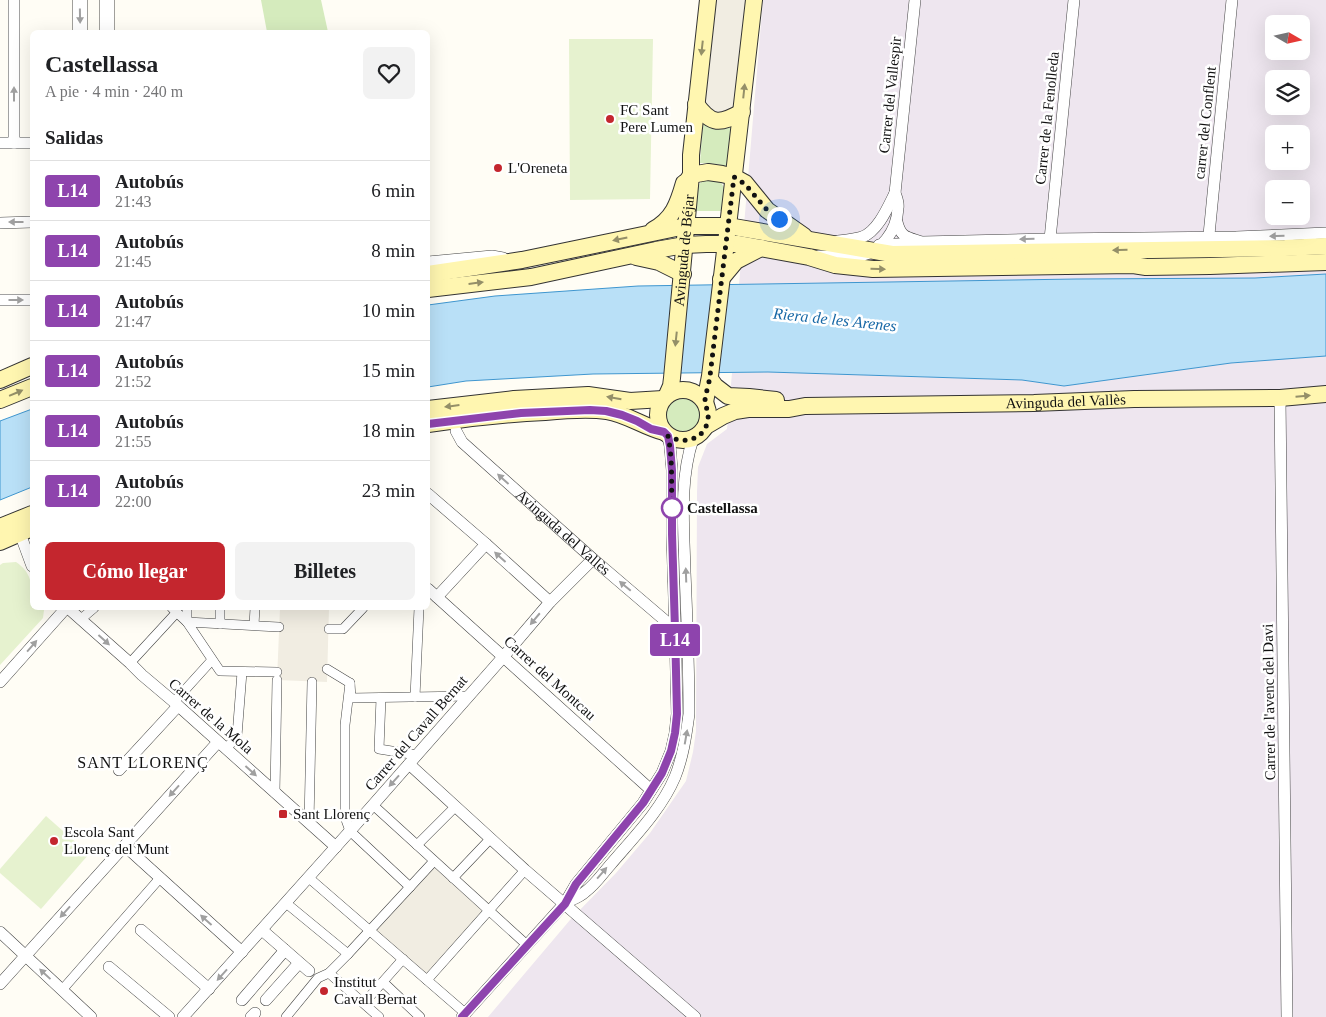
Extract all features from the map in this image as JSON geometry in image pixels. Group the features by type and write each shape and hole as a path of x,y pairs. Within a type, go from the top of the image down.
{"main road":[{"name":"Avinguda de Béjar","path":"665,397 671,386 672,378 692,175 691,154 708,0"},
{"path":"705,404 710,378 728,226 739,180 737,150 754,0"},
{"path":"696,104 708,118 719,122 730,119 742,112"},
{"path":"645,234 663,225 672,216 682,189 691,154"},
{"path":"682,189 692,175 708,172 722,174 739,180 767,210 810,240"},
{"path":"430,274 522,260 686,226 728,226 827,244 871,248 892,254 1208,243 1326,246"},
{"path":"430,289 531,276 685,245 739,244 809,257 836,265 873,270 1133,265 1146,267 1326,262"},
{"path":"721,279 736,261 761,248"},
{"path":"627,256 659,262 683,274"},
{"path":"0,378 25,369"},
{"path":"710,378 715,386 728,396"},
{"path":"0,400 30,388"},
{"path":"430,409 514,399 578,395 630,400 665,397 678,390 686,390 700,396 708,414 703,431 693,439 680,441 651,429 632,418 606,411 521,413 430,424"},
{"name":"Avinguda del Vallès","path":"706,426 735,411 748,409 788,409 805,406 1280,398 1326,394"},
{"name":"Avinguda del Vallès","path":"705,404 728,396 787,401 805,406"},
{"path":"665,397 658,411 658,418 660,426 666,434"},
{"path":"430,434 593,418 606,411"},
{"path":"0,542 30,516"}],"street":[{"path":"14,0 14,143"},
{"path":"80,0 80,30"},
{"path":"107,0 107,30"},
{"name":"Carrer del Vallespir","path":"895,193 915,0"},
{"name":"Carrer de la Fenolleda","path":"1050,239 1074,0"},
{"name":"carrer del Conflent","path":"1208,243 1232,0"},
{"path":"0,143 30,143"},
{"path":"809,257 858,256 891,234 896,222 899,206 895,193"},
{"path":"827,244 864,236 886,212 895,193"},
{"path":"0,223 30,222"},
{"path":"896,222 899,231 906,237 922,242"},
{"path":"871,248 922,242 1050,239 1208,243 1236,237 1326,233"},
{"path":"1208,243 1212,256 1217,258 1225,260 1276,258 1291,264"},
{"path":"1133,265 1147,262 1200,258 1208,243"},
{"path":"430,262 492,256 522,260"},
{"path":"0,300 30,300"},
{"name":"Carrer de l'avenc del Davi","path":"1280,398 1291,1014"},
{"name":"Avinguda del Vallès","path":"456,431 462,442 675,629"},
{"path":"309,878 427,980 464,1015 565,904 576,884 643,803 662,773 671,751 675,733 677,714 672,470 670,446 666,434"},
{"path":"565,904 585,893 639,832 654,813 674,780 681,760 689,714 684,490 688,458 693,439"},
{"path":"430,496 550,602"},
{"path":"17,527 30,561"},
{"path":"437,597 486,544"},
{"name":"Carrer del Cavall Bernat","path":"183,1017 309,878 550,602 593,558"},
{"name":"Carrer del Montcau","path":"430,591 651,790"},
{"path":"0,682 65,610"},
{"name":"Carrer de la Mola","path":"69,610 130,663 140,678 176,704 336,847"},
{"path":"80,619 91,610"},
{"path":"130,663 174,610 187,622 220,671 277,676 275,793"},
{"path":"187,622 188,610"},
{"path":"220,610 220,624"},
{"path":"254,626 255,610"},
{"path":"329,629 343,629 361,610"},
{"path":"415,697 419,610"},
{"path":"187,622 279,627"},
{"path":"119,770 212,660"},
{"path":"327,669 350,683"},
{"path":"0,984 124,846 222,745 237,736 242,672"},
{"path":"309,823 312,682"},
{"path":"350,683 351,698 469,696"},
{"path":"350,683 345,726 345,817 350,831 410,887"},
{"path":"380,698 379,749 413,760 455,806 525,870 695,1017"},
{"path":"373,805 527,945"},
{"path":"417,845 455,806"},
{"path":"453,878 491,838"},
{"path":"124,846 242,952"},
{"path":"286,1017 318,978 329,973 348,954 434,861"},
{"path":"427,980 525,870"},
{"path":"62,990 160,878"},
{"path":"286,903 348,954"},
{"path":"141,930 209,989"},
{"path":"262,930 309,971"},
{"path":"0,932 92,1017"},
{"path":"242,1000 285,950"},
{"path":"364,1003 403,959"},
{"path":"266,1000 299,963"},
{"path":"109,967 169,1017"},
{"path":"329,973 379,1017"},
{"path":"383,982 420,1017"}],"shaded area":[{"path":"715,0 747,0 736,108 719,116 704,103"},
{"path":"763,0 1326,0 1326,274 1255,278 739,285"},
{"path":"1326,356 1326,1017 488,1017 570,920 616,873 650,833 686,781 696,731 698,467 707,444 727,429 732,373 768,372 1022,380 1064,386 1231,363"},
{"path":"280,610 329,610 327,682 277,680"},
{"path":"434,861 489,910 427,980 370,930"}],"green space":[{"path":"261,0 321,0 328,30 267,30"},
{"name":"FC Sant Pere Lumen","path":"569,39 653,39 650,199 570,200"},
{"path":"703,120 734,124 728,167 700,163"},
{"path":"703,180 719,180 724,187 723,211 695,211 696,188"},
{"path":"683,398 690,399 696,403 700,409 700,423 696,429 690,433 683,434 676,433 670,429 666,423 665,416 666,409 670,403 676,399"},
{"path":"16,562 22,567 30,580 30,610 44,610 43,618 0,665 0,565"},
{"path":"46,816 89,854 41,909 0,873 0,869"}],"water":[{"name":"Riera de les Arenes","path":"1326,274 1326,356 1231,363 1064,386 1022,380 768,372 593,374 466,381 430,387 430,305 495,296 638,286 1255,278"},
{"path":"30,410 30,488 0,500 0,421"}],"bus line":[{"name":"L14","path":"430,424 521,413 606,411 632,418 651,429 664,432 668,436 672,470 677,714 671,751 662,773 643,803 576,884 565,904 462,1017"}],"place":[{"name":"FC Sant Pere Lumen","path":"610,119"},
{"name":"L'Oreneta","path":"498,168"},
{"name":"Castellassa","path":"672,508"},
{"name":"Sant Llorenç","path":"283,814"},
{"name":"Escola Sant Llorenç del Munt","path":"54,841"},
{"name":"Institut Cavall Bernat","path":"324,991"}],"district":[{"name":"SANT LLORENÇ","path":"143,762"}],"route":[{"path":"672,508 672,470 668,436 680,441 693,439 703,431 708,420 705,402 710,376 734,177 745,184 767,210 779,219"}]}
